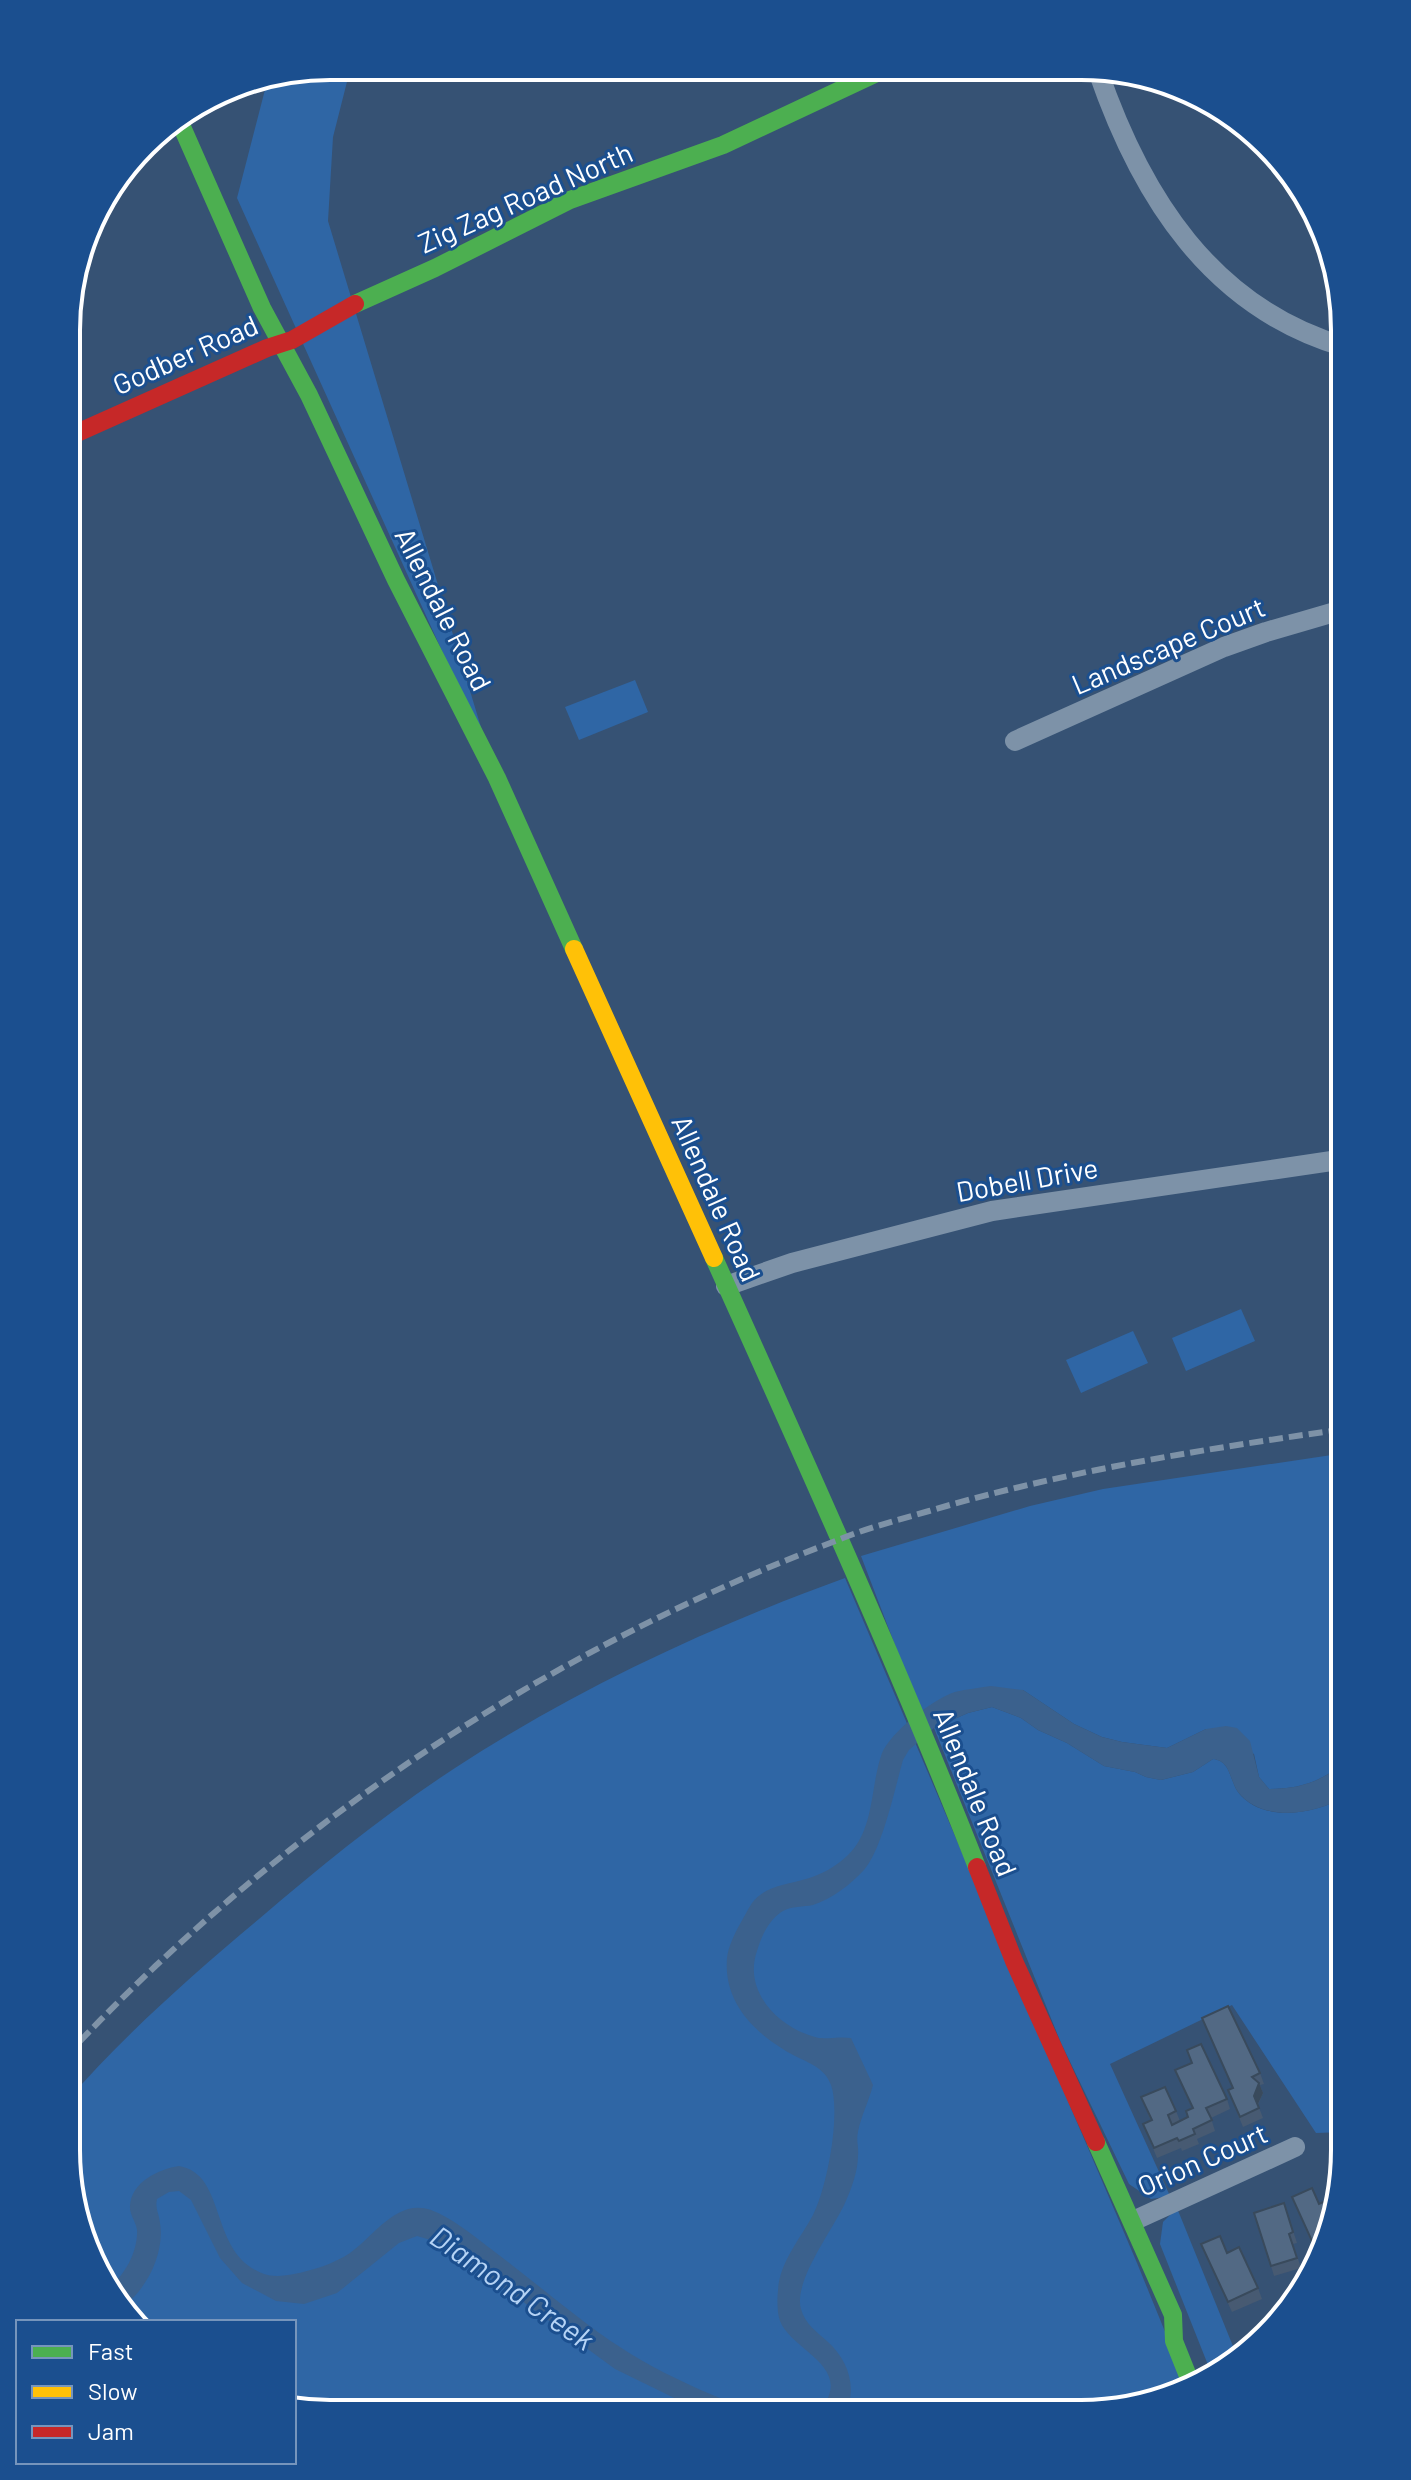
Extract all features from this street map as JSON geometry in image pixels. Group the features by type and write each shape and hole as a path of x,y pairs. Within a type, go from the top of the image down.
{"street":[{"name":"Zig Zag Road North","path":"280,343 292,340 356,303 459,257 570,200 723,145 851,80"},
{"path":"1102,82 1117,124 1144,177 1171,220 1204,261 1240,295 1270,316 1307,335 1331,343"},
{"name":"Allendale Road","path":"183,128 257,297 309,395 396,580 492,768 824,1504 943,1781 1014,1961 1173,2315 1171,2328 1188,2375"},
{"name":"Godber Road","path":"80,432 280,343"},
{"name":"Landscape Court","path":"1015,741 1224,647 1331,613"},
{"name":"Dobell Drive","path":"726,1286 792,1263 992,1211 1331,1161"},
{"name":"Orion Court","path":"1133,2221 1295,2147"},
{"name":"Allendale Road","path":"1173,2315 1186,2327 1203,2368"}],"shaded area":[{"path":"314,81 347,81 333,137 328,221 490,757 237,198 265,89"},
{"path":"635,680 648,712 579,740 565,707"},
{"path":"1241,1309 1255,1341 1186,1371 1172,1338"},
{"path":"1133,1331 1148,1363 1081,1393 1066,1360"},
{"path":"1330,1455 1330,1773 1300,1786 1269,1789 1259,1777 1254,1754 1206,1729 1167,1748 1122,1742 1074,1724 1023,1690 956,1692 921,1713 861,1556 1030,1506 1103,1489"},
{"path":"845,1578 1184,2377 1130,2395 1081,2400 330,2400 296,2398 296,2320 147,2320 122,2289 93,2230 81,2166 80,2087 183,1984 306,1879 429,1785 501,1739 596,1686 694,1639"},
{"path":"992,1707 1021,1718 1104,1766 1161,1780 1193,1772 1213,1759 1219,1760 1226,1767 1238,1792 1248,1802 1274,1812 1304,1811 1330,1804 1330,2132 1316,2133 1232,2005 1110,2064 1170,2196 1151,2199 1129,2184 1061,2043 934,1728 968,1713"},
{"path":"1177,2208 1234,2348 1208,2365 1160,2244 1163,2222"}],"water":[{"path":"991,1686 1023,1690 1074,1724 1122,1742 1167,1748 1206,1729 1237,1728 1250,1741 1259,1777 1269,1789 1309,1783 1330,1773 1330,1804 1290,1813 1261,1808 1248,1802 1238,1792 1226,1767 1219,1760 1213,1759 1193,1772 1161,1780 1104,1766 1021,1718 992,1707 968,1713 934,1728 909,1750 903,1760 871,1861 847,1886 827,1899 778,1914 763,1934 754,1966 759,1993 777,2016 788,2025 815,2037 851,2038 873,2085 858,2132 858,2162 852,2186 808,2270 800,2298 805,2319 835,2349 849,2375 850,2400 826,2400 831,2384 827,2372 787,2332 779,2318 777,2298 782,2271 813,2215 823,2187 831,2151 834,2098 831,2085 821,2070 768,2039 745,2017 731,1990 727,1975 728,1954 750,1905 758,1897 770,1889 828,1870 857,1845 867,1820 878,1766 887,1745 914,1717 946,1696"},
{"name":"Diamond Creek","path":"179,2166 194,2172 213,2198 234,2250 246,2264 275,2276 309,2271 337,2260 407,2209 431,2210 467,2231 620,2347 688,2384 726,2400 678,2400 615,2369 444,2244 417,2236 399,2243 337,2293 304,2304 276,2301 242,2283 220,2258 191,2200 179,2191 169,2192 157,2199 160,2247 146,2282 131,2300 117,2280 132,2255 137,2238 130,2209 132,2198 147,2178"}],"building":[{"path":"1228,2006 1260,2073 1252,2077 1259,2083 1254,2096 1259,2108 1240,2117 1228,2090 1233,2088 1202,2018"},
{"path":"1201,2044 1227,2099 1206,2108 1212,2120 1193,2129 1195,2134 1154,2148 1143,2124 1152,2120 1141,2097 1165,2087 1176,2111 1168,2115 1172,2125 1188,2117 1186,2111 1193,2108 1175,2070 1192,2063 1187,2050"},
{"path":"1312,2188 1319,2204 1325,2201 1313,2243 1292,2197"},
{"path":"1284,2203 1297,2258 1271,2266 1254,2213"},
{"path":"1220,2236 1227,2253 1239,2247 1258,2288 1228,2302 1201,2244"}],"railway":[{"path":"80,2042 148,1973 235,1895 327,1822 422,1754 521,1691 624,1635 729,1584 838,1540 929,1511 1032,1484 1135,1462 1330,1431"}],"traffic: fast":[{"path":"355,304 435,268 570,200 723,145 861,80"},
{"path":"183,128 262,308 309,395 396,580 497,778 574,949"},
{"path":"714,1258 882,1637 977,1867"},
{"path":"1096,2142 1173,2315 1174,2341 1188,2375"}],"traffic: slow":[{"path":"574,949 714,1258"}],"traffic: jam":[{"path":"80,432 267,348 292,340 355,304"},
{"path":"977,1867 1014,1961 1096,2142"}]}
